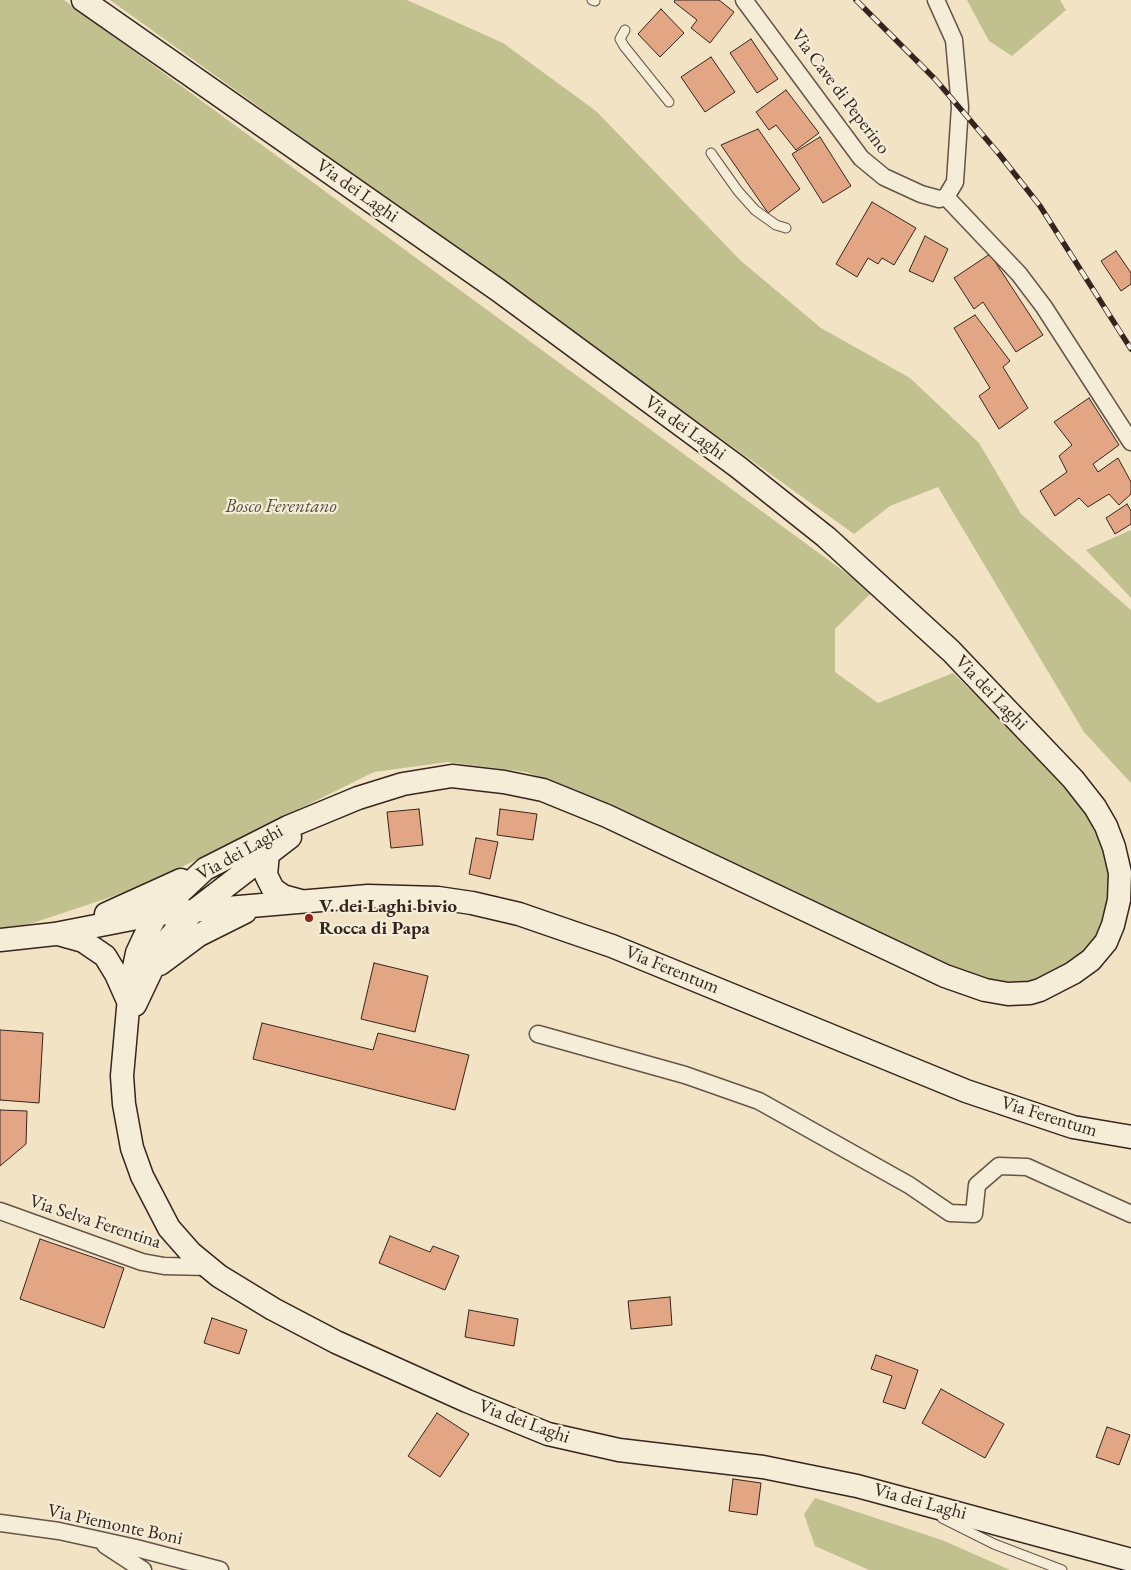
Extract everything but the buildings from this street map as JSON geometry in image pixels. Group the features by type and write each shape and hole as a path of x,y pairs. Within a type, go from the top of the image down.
{"main road":[{"name":"Via dei Laghi","path":"83,0 506,296 738,467 833,542 951,651 1080,788 1100,816 1110,836 1119,864 1120,893 1110,935 1099,952 1087,964 1040,990 1030,993 1008,994 985,990 945,976 607,816 543,790 482,778 441,777 390,788 327,810 258,841 204,869 157,914 137,954 128,1012 123,1090 132,1148 146,1187 169,1228 191,1253 208,1267 258,1301 336,1342 494,1414 548,1434 620,1450 762,1467 857,1486 1131,1560"},
{"name":"Via dei Laghi","path":"128,1012 149,976 164,944 194,911 327,810"},
{"path":"268,853 266,875 273,889 282,896 302,902"},
{"path":"0,940 55,934 145,898 204,869"},
{"name":"Via Ferentum","path":"55,934 157,914 368,896 419,897 463,902 518,914 612,946 958,1088 1074,1127 1131,1137"},
{"path":"149,976 170,955 199,935 257,906"},
{"path":"55,934 83,941 105,956 116,974 128,1012"}],"street":[{"name":"Via Cave di Peperino","path":"744,0 869,166 884,177 921,194 939,199 946,197"},
{"path":"936,0 954,40 959,75 960,107 957,165 952,188 946,197 1020,274 1044,307 1131,442"},
{"path":"538,1034 684,1075 759,1100 910,1185 950,1213 974,1214 977,1185 999,1166 1027,1167 1131,1214"},
{"name":"Via Selva Ferentina","path":"0,1211 142,1262 164,1266 208,1267"},
{"name":"Via Piemonte Boni","path":"0,1523 60,1531 220,1570"},
{"path":"97,1539 143,1570"}],"lane":[{"path":"625,30 620,39 624,46 669,102"},
{"path":"711,153 738,191 755,210 776,225 786,228"},
{"path":"902,1497 994,1544 1062,1570"}],"green space":[{"name":"Bosco Ferentano","path":"0,0 64,0 872,592 835,629 835,672 878,703 953,673 1071,787 1094,824 1112,872 1102,925 1090,952 1044,981 1006,988 959,974 594,799 526,772 447,762 374,772 141,887 30,924 0,928"},
{"path":"110,0 407,0 503,43 596,111 741,261 821,328 910,378 979,443 1021,514 1131,610 1131,783 1084,732 938,487 890,506 854,534"},
{"path":"967,0 1060,0 1066,10 1012,56 989,41"},
{"path":"1131,530 1131,598 1086,550"},
{"path":"815,1498 942,1540 1010,1570 869,1570 815,1546 804,1514"}],"railway":[{"path":"856,0 935,79 999,154 1040,206 1131,349"}],"place":[{"name":"V. dei Laghi bivio Rocca di Papa","path":"309,918"}]}
